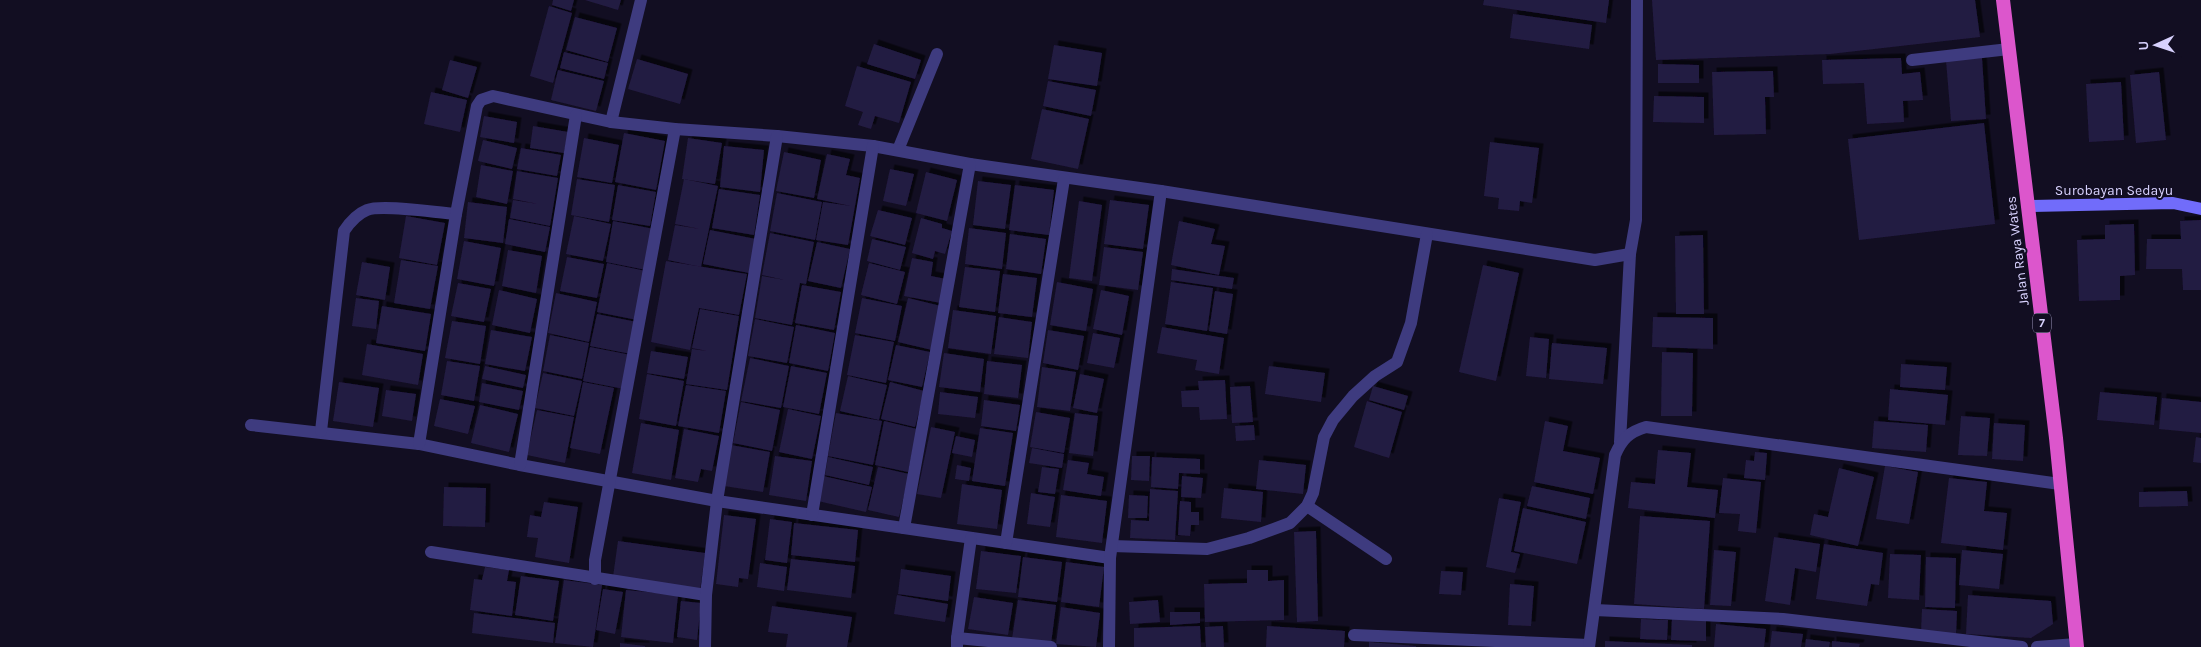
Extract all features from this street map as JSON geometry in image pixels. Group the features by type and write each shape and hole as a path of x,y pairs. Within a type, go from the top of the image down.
{"highway":[{"name":"Jalan Raya Wates","path":"2002,0 2060,484 2076,645"}],"main road":[{"name":"Surobayan Sedayu","path":"2028,206 2173,203 2201,209"}],"street":[{"path":"610,122 641,0"},
{"path":"1354,634 1589,646 1615,455 1620,442 1630,254 1636,220 1637,0"},
{"path":"1912,60 2009,49"},
{"path":"898,150 937,54"},
{"path":"419,444 456,214 477,106 481,100 493,96 610,122 674,130 777,136 873,146 1064,179 1161,191 1595,260 1630,254"},
{"path":"520,465 576,115"},
{"path":"595,579 595,560 674,130"},
{"path":"704,647 706,595 717,501 777,136"},
{"path":"812,515 873,146"},
{"path":"904,528 970,164"},
{"path":"1006,543 1064,179"},
{"path":"1110,647 1111,552 1161,191"},
{"path":"321,431 344,231 350,222 368,209 456,214"},
{"path":"251,425 321,431 419,444 520,465 717,501 1006,543 1111,552 1207,549 1249,538 1290,523 1307,506 1313,493 1324,437 1333,420 1353,396 1375,376 1397,362 1405,345 1411,323 1427,234"},
{"path":"1620,442 1632,432 1646,428 2060,484"},
{"path":"1307,506 1386,559"},
{"path":"972,538 957,642 1051,647"},
{"path":"431,552 576,573 595,579 706,595"},
{"path":"1595,610 1783,619 2022,647"},
{"path":"2037,647 2076,645"}],"building":[{"path":"553,0 574,0 571,11 552,5"},
{"path":"585,0 621,0 618,10"},
{"path":"1484,0 1609,0 1606,23 1483,5"},
{"path":"1652,0 1975,0 1980,37 1830,54 1656,60"},
{"path":"549,6 572,13 553,83 530,76"},
{"path":"1513,14 1592,25 1589,49 1510,38"},
{"path":"575,17 617,28 608,62 566,50"},
{"path":"874,44 921,60 915,79 867,64"},
{"path":"1054,45 1102,53 1097,86 1048,79"},
{"path":"564,52 608,63 604,79 560,68"},
{"path":"1901,58 1902,74 1920,72 1923,100 1903,101 1904,122 1867,124 1864,83 1823,84 1822,60"},
{"path":"1982,58 1986,119 1951,121 1946,60"},
{"path":"637,59 688,74 680,104 628,89"},
{"path":"450,60 477,67 468,98 442,90"},
{"path":"1658,64 1699,65 1699,83 1658,83"},
{"path":"857,66 911,82 899,123 875,116 871,129 858,125 863,112 845,106"},
{"path":"558,70 604,81 596,111 551,100"},
{"path":"1773,71 1774,97 1765,97 1766,134 1714,135 1712,72"},
{"path":"2159,72 2166,140 2136,143 2130,75"},
{"path":"1048,81 1096,90 1091,116 1043,106"},
{"path":"2121,82 2124,140 2089,142 2086,84"},
{"path":"431,92 467,100 460,132 424,124"},
{"path":"1654,96 1704,97 1704,123 1653,122"},
{"path":"1042,109 1089,119 1078,169 1031,159"},
{"path":"484,116 517,122 514,143 480,137"},
{"path":"1984,123 1995,224 1859,240 1848,139"},
{"path":"533,126 568,132 564,153 530,148"},
{"path":"624,133 665,141 656,190 615,182"},
{"path":"584,138 619,145 612,183 577,177"},
{"path":"688,138 722,143 715,184 682,179"},
{"path":"483,140 517,148 512,169 478,161"},
{"path":"1490,142 1539,148 1532,203 1520,201 1519,211 1498,209 1499,198 1484,196"},
{"path":"724,146 764,150 760,192 720,187"},
{"path":"521,148 561,155 557,176 517,169"},
{"path":"784,152 821,160 814,198 776,191"},
{"path":"827,154 850,159 846,175 860,178 848,245 816,240 823,202 851,206 817,199"},
{"path":"481,165 513,171 507,204 476,197"},
{"path":"890,169 914,174 906,206 883,201"},
{"path":"517,171 558,178 550,226 510,218 513,200 538,204 513,199"},
{"path":"926,172 957,180 947,221 916,213"},
{"path":"577,179 615,185 609,222 571,215"},
{"path":"684,179 718,186 701,267 668,260 675,225 700,229 675,224"},
{"path":"978,181 1011,185 1005,229 973,225"},
{"path":"618,185 656,192 650,226 612,220"},
{"path":"1015,185 1054,190 1049,235 1009,230"},
{"path":"719,189 760,195 754,235 712,228"},
{"path":"777,193 822,202 815,240 770,231"},
{"path":"1110,200 1149,205 1143,249 1104,244"},
{"path":"1079,201 1102,205 1092,281 1069,278"},
{"path":"468,202 507,207 503,243 464,238"},
{"path":"878,210 912,218 905,245 870,236"},
{"path":"406,216 445,223 437,265 399,258"},
{"path":"574,216 611,224 603,261 566,254"},
{"path":"921,218 942,224 942,228 952,231 945,254 935,251 933,259 912,253"},
{"path":"509,219 550,227 545,252 505,244"},
{"path":"2201,220 2201,290 2183,290 2182,269 2146,269 2147,239 2181,239 2180,221"},
{"path":"613,221 654,229 646,270 606,262"},
{"path":"1179,221 1215,229 1211,244 1225,246 1219,275 1171,265"},
{"path":"2134,224 2135,275 2120,276 2120,300 2079,301 2077,240 2105,239 2105,225"},
{"path":"969,228 1006,233 1002,269 965,264"},
{"path":"710,230 756,239 749,273 703,264"},
{"path":"770,233 814,242 806,284 800,283 792,325 755,318 762,276 785,280 762,275"},
{"path":"1010,234 1046,239 1041,274 1006,269"},
{"path":"1703,235 1704,314 1676,314 1675,236"},
{"path":"872,239 906,247 900,270 867,261"},
{"path":"464,241 501,248 494,286 457,279"},
{"path":"817,242 850,249 841,288 808,281"},
{"path":"1104,247 1143,252 1138,290 1099,285"},
{"path":"508,250 542,256 536,293 502,286"},
{"path":"567,257 604,264 597,298 560,291"},
{"path":"912,258 933,262 931,276 946,279 941,303 904,296"},
{"path":"401,260 438,266 430,309 394,303"},
{"path":"666,261 747,274 739,315 699,308 690,350 651,342"},
{"path":"362,262 390,267 385,300 356,295"},
{"path":"607,263 646,271 637,320 597,312"},
{"path":"869,263 905,272 897,304 861,295"},
{"path":"1483,265 1519,273 1496,381 1459,372"},
{"path":"965,267 1000,271 995,312 959,307"},
{"path":"1172,269 1234,278 1232,289 1171,280"},
{"path":"1003,274 1037,278 1032,317 998,313"},
{"path":"1057,282 1093,289 1086,331 1050,325"},
{"path":"1171,282 1213,288 1207,331 1165,324"},
{"path":"458,283 491,289 484,322 451,316"},
{"path":"802,285 841,292 834,330 795,323"},
{"path":"499,290 537,299 530,333 492,325"},
{"path":"1101,290 1129,296 1122,335 1093,329"},
{"path":"1215,291 1233,294 1227,334 1209,331"},
{"path":"556,293 597,302 589,342 548,333"},
{"path":"356,298 379,301 376,329 352,326"},
{"path":"862,298 902,306 895,341 855,333"},
{"path":"908,298 941,306 932,350 898,342"},
{"path":"382,306 431,314 425,351 376,343"},
{"path":"700,309 739,316 727,390 686,384 692,349 707,351 692,348"},
{"path":"953,310 996,316 991,354 948,348"},
{"path":"597,314 637,322 631,354 590,346"},
{"path":"999,317 1032,322 1028,358 994,354"},
{"path":"1653,317 1713,318 1713,349 1652,347"},
{"path":"755,319 794,327 787,363 748,356"},
{"path":"452,321 486,326 480,364 445,358"},
{"path":"796,325 835,333 828,371 789,363"},
{"path":"1162,327 1224,338 1219,374 1195,370 1197,360 1157,353"},
{"path":"491,330 532,337 525,371 485,364"},
{"path":"1048,330 1084,336 1078,370 1043,363"},
{"path":"1093,333 1120,338 1114,368 1087,363"},
{"path":"550,335 589,343 582,379 543,371"},
{"path":"855,335 894,342 886,383 847,375"},
{"path":"1530,337 1549,339 1546,378 1526,376"},
{"path":"1552,343 1607,348 1603,384 1549,379"},
{"path":"367,344 423,354 418,385 362,375"},
{"path":"896,345 930,352 922,387 888,380"},
{"path":"590,347 631,355 624,389 583,381"},
{"path":"651,351 688,357 684,379 647,373"},
{"path":"1662,352 1693,353 1692,416 1661,416"},
{"path":"944,353 984,359 980,392 939,387"},
{"path":"750,358 789,366 781,408 741,401"},
{"path":"447,361 480,366 474,401 441,395"},
{"path":"987,361 1022,365 1018,398 984,394"},
{"path":"1901,364 1947,367 1945,390 1900,387"},
{"path":"485,366 526,375 523,388 482,379"},
{"path":"791,366 827,373 819,414 783,407"},
{"path":"1269,366 1325,373 1321,402 1265,394"},
{"path":"1042,367 1076,372 1070,411 1037,407"},
{"path":"543,373 582,381 574,416 535,408"},
{"path":"647,374 684,381 676,426 639,419"},
{"path":"1080,374 1104,379 1097,413 1073,408"},
{"path":"848,376 887,385 879,420 840,411"},
{"path":"1225,380 1227,419 1200,420 1199,407 1182,407 1181,391 1199,390 1198,381"},
{"path":"339,382 379,388 373,427 333,421"},
{"path":"583,382 614,388 600,454 570,448"},
{"path":"890,382 924,391 915,427 881,419"},
{"path":"482,383 523,391 519,410 479,402"},
{"path":"686,385 726,391 719,433 678,426"},
{"path":"1250,386 1253,422 1232,423 1230,387"},
{"path":"1373,386 1408,396 1404,410 1369,400"},
{"path":"1890,389 1948,395 1945,425 1888,420"},
{"path":"386,390 416,394 412,421 382,416"},
{"path":"940,392 978,397 975,418 938,414"},
{"path":"2100,392 2157,397 2154,425 2097,420"},
{"path":"2162,398 2201,402 2201,433 2159,429"},
{"path":"440,399 475,406 468,434 434,426"},
{"path":"984,400 1020,405 1016,431 981,426"},
{"path":"1367,401 1402,412 1389,458 1354,447"},
{"path":"741,402 780,410 772,451 733,443"},
{"path":"480,405 518,414 509,452 471,443"},
{"path":"788,409 821,416 812,459 779,452"},
{"path":"537,410 574,417 565,463 527,455"},
{"path":"1036,412 1070,418 1064,453 1030,447"},
{"path":"836,413 882,421 873,465 828,456"},
{"path":"1075,413 1098,416 1093,456 1069,453"},
{"path":"1961,416 1990,418 1987,456 1958,455"},
{"path":"884,421 917,429 908,472 875,465"},
{"path":"1545,421 1568,426 1563,451 1600,458 1593,494 1534,482"},
{"path":"1874,421 1928,425 1926,452 1872,448"},
{"path":"641,423 679,430 671,480 632,473"},
{"path":"1994,423 2025,425 2023,461 1992,459"},
{"path":"1254,425 1255,440 1236,441 1235,426"},
{"path":"931,427 955,432 941,498 917,494"},
{"path":"980,428 1013,433 1005,486 972,481"},
{"path":"684,429 719,436 712,471 701,469 698,482 675,478"},
{"path":"956,436 975,440 972,457 952,453"},
{"path":"2196,437 2201,438 2201,463 2193,462"},
{"path":"731,445 770,452 763,492 724,486"},
{"path":"1032,448 1064,454 1062,468 1029,463"},
{"path":"1658,450 1691,453 1687,487 1718,490 1715,518 1628,508 1631,482 1655,484"},
{"path":"1755,452 1767,453 1765,480 1744,478 1746,460 1754,461"},
{"path":"775,456 812,461 806,501 769,495"},
{"path":"1132,456 1150,456 1149,481 1131,480"},
{"path":"828,457 873,467 869,485 825,475"},
{"path":"1152,457 1200,459 1200,474 1179,473 1178,489 1151,487"},
{"path":"1068,460 1089,463 1087,474 1104,477 1101,496 1063,490"},
{"path":"1259,460 1306,465 1303,494 1256,489"},
{"path":"957,465 971,468 969,481 955,479"},
{"path":"1885,466 1918,472 1909,524 1876,519"},
{"path":"878,467 909,474 899,517 868,510"},
{"path":"1042,467 1059,469 1055,494 1038,492"},
{"path":"1839,468 1874,477 1858,546 1810,535 1814,514 1828,517"},
{"path":"823,476 872,487 866,512 818,501"},
{"path":"1182,476 1203,478 1201,498 1181,497"},
{"path":"1723,478 1761,482 1756,533 1738,531 1740,514 1719,513"},
{"path":"1949,478 1987,482 1984,511 2007,513 2003,550 1941,543"},
{"path":"962,484 1002,490 997,529 957,524"},
{"path":"1532,486 1590,498 1586,519 1527,506"},
{"path":"444,487 486,488 485,527 443,526"},
{"path":"1224,488 1263,492 1261,522 1221,518"},
{"path":"1150,489 1178,491 1175,540 1130,538 1131,520 1149,521"},
{"path":"2187,491 2188,506 2139,507 2139,492"},
{"path":"1031,493 1055,497 1050,527 1027,524"},
{"path":"1061,495 1107,501 1102,543 1056,537"},
{"path":"1129,495 1148,496 1147,518 1128,518"},
{"path":"1499,498 1521,502 1511,552 1520,554 1515,573 1486,567"},
{"path":"1180,501 1191,502 1191,512 1199,512 1199,525 1191,525 1190,536 1178,535"},
{"path":"544,502 578,507 569,563 535,557 538,538 527,537 530,515 541,517"},
{"path":"1523,508 1586,522 1577,564 1514,551"},
{"path":"724,515 756,519 748,579 739,578 738,587 716,584"},
{"path":"1640,516 1710,521 1704,609 1634,604"},
{"path":"770,519 792,522 787,563 765,560"},
{"path":"794,523 858,530 855,562 791,555"},
{"path":"1316,531 1318,621 1297,622 1294,532"},
{"path":"1774,537 1820,544 1816,572 1795,568 1790,605 1765,601"},
{"path":"618,541 705,553 700,590 613,577"},
{"path":"1824,544 1883,553 1879,585 1871,584 1867,606 1816,599"},
{"path":"1714,550 1736,552 1731,606 1710,605"},
{"path":"1962,550 2003,554 1999,589 1959,585"},
{"path":"981,551 1021,556 1016,593 976,589"},
{"path":"1890,554 1921,555 1919,600 1888,598"},
{"path":"1023,557 1062,562 1057,602 1018,597"},
{"path":"1926,557 1956,558 1955,608 1925,607"},
{"path":"791,559 855,566 851,598 787,590"},
{"path":"1066,562 1104,567 1099,607 1061,602"},
{"path":"760,563 787,567 784,591 757,587"},
{"path":"485,567 509,570 507,581 516,582 512,616 470,610 474,579 482,580"},
{"path":"901,569 951,576 948,601 898,594"},
{"path":"1247,570 1268,570 1268,581 1284,580 1284,620 1205,622 1204,584 1247,583"},
{"path":"1441,571 1463,572 1461,595 1439,594"},
{"path":"521,576 559,581 553,621 515,615"},
{"path":"564,580 602,585 593,647 555,643"},
{"path":"1510,584 1534,586 1531,626 1508,625"},
{"path":"603,589 623,592 615,634 596,630"},
{"path":"626,590 678,595 673,643 621,637"},
{"path":"897,595 948,604 945,622 894,614"},
{"path":"1968,595 2051,601 2053,624 2031,638 1966,634"},
{"path":"974,597 1013,603 1008,635 968,629"},
{"path":"1018,600 1056,605 1051,644 1012,639"},
{"path":"1158,600 1160,622 1130,624 1129,602"},
{"path":"681,601 701,603 697,640 677,637"},
{"path":"772,606 852,617 847,647 786,647 788,634 768,632"},
{"path":"1061,607 1100,613 1096,647 1056,644"},
{"path":"1922,609 1957,611 1956,634 1921,632"},
{"path":"1170,612 1200,612 1200,623 1170,625"},
{"path":"474,613 555,623 553,643 472,633"},
{"path":"1672,618 1706,618 1706,641 1671,640"},
{"path":"1641,619 1668,620 1667,640 1640,639"},
{"path":"1716,624 1766,629 1764,647 1714,647"},
{"path":"1200,626 1201,647 1134,647 1134,628"},
{"path":"1223,626 1224,647 1206,647 1205,627"},
{"path":"1267,626 1345,631 1344,647 1266,647"},
{"path":"1772,631 1803,634 1801,647 1770,647"},
{"path":"1806,639 1830,642 1829,647 1805,647"},
{"path":"1605,641 1692,645 1692,647 1605,647"},
{"path":"1832,641 1860,644 1859,647 1832,647"},
{"path":"1369,642 1416,646 1416,647 1369,647"},
{"path":"620,643 645,646 645,647 620,647"}]}
